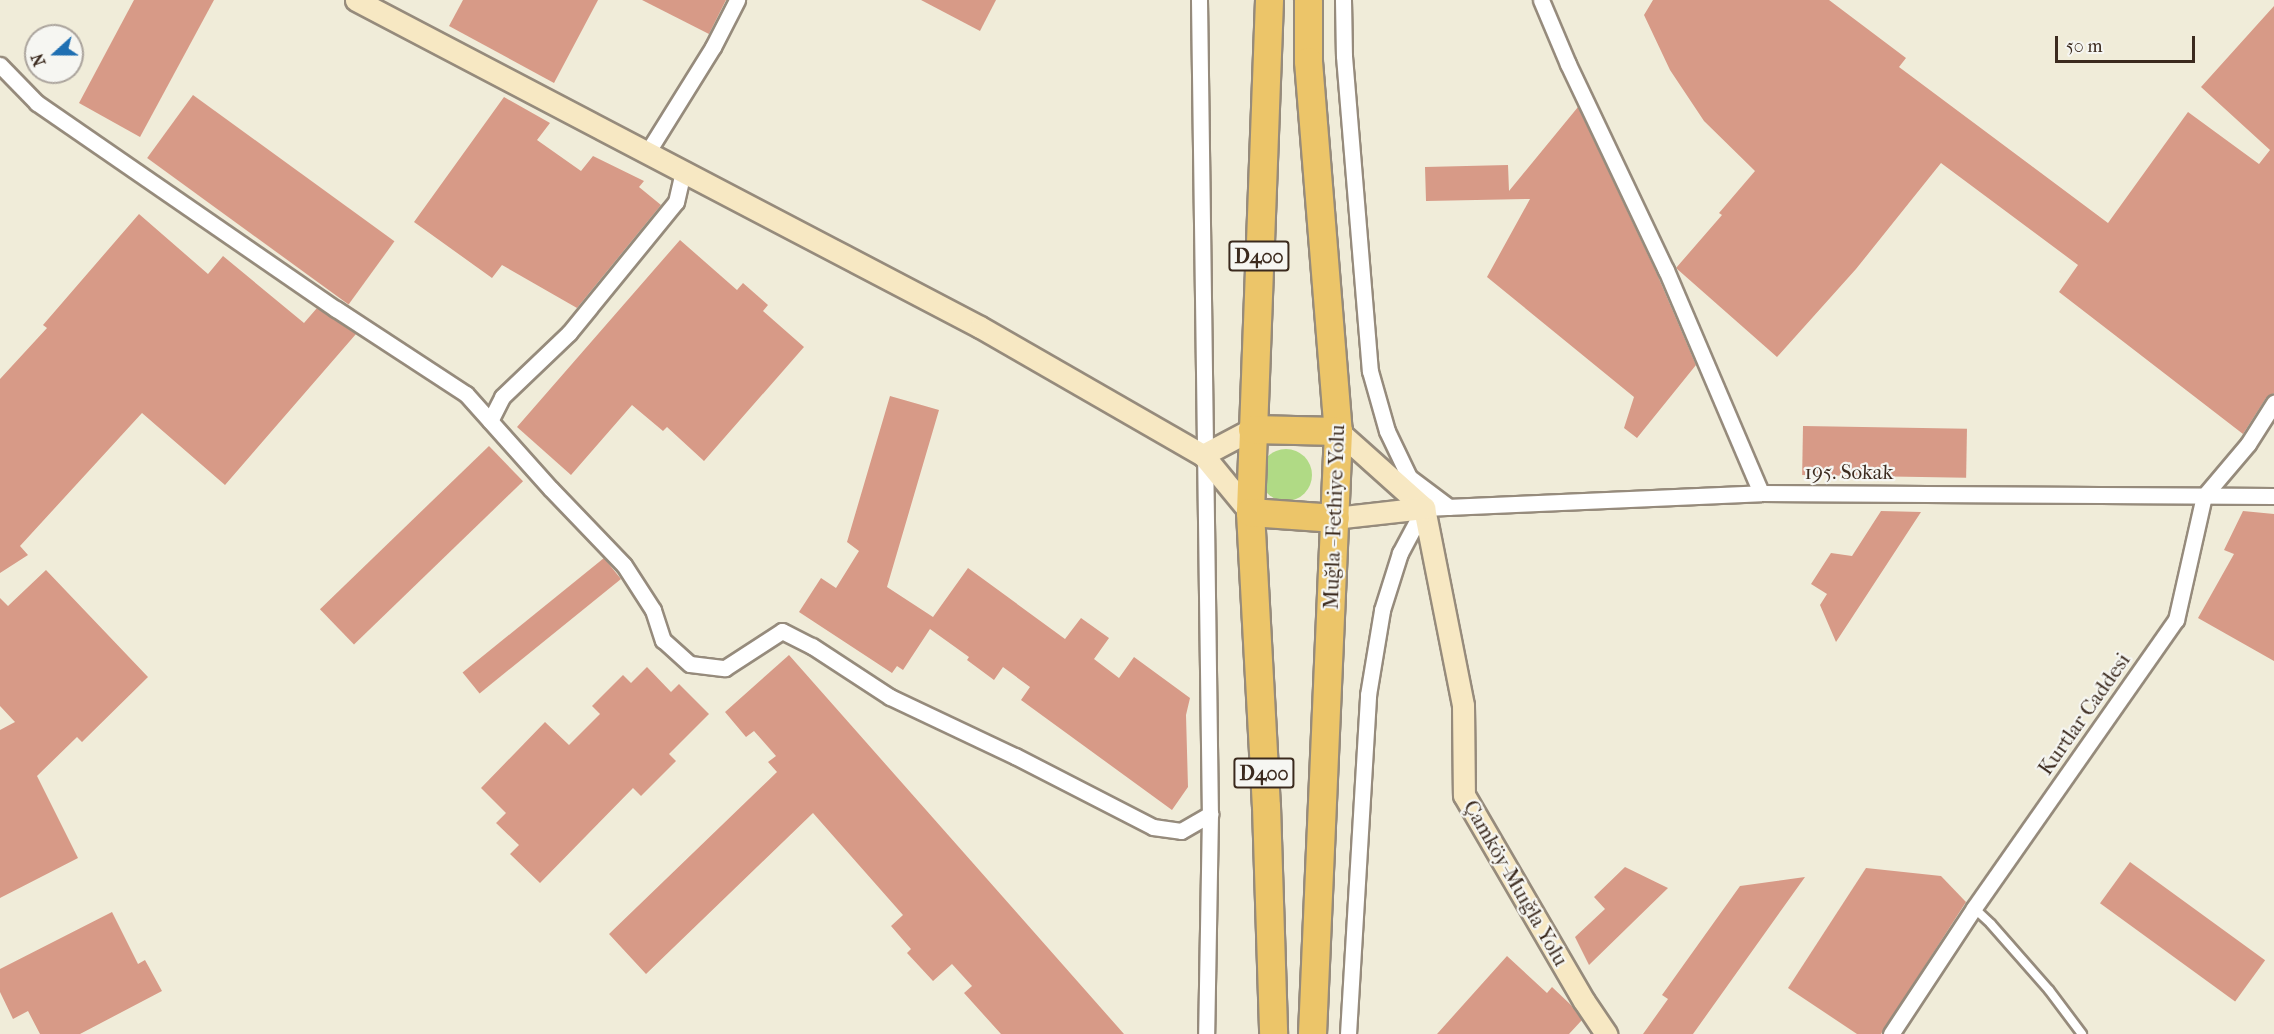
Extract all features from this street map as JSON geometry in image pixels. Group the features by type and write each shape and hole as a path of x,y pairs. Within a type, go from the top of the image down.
{"highway":[{"name":"D400","path":"1269,0 1250,512 1266,806 1273,1034"},
{"name":"Muğla - Fethiye Yolu","path":"1308,0 1308,61 1338,431 1312,1034"},
{"path":"1252,429 1338,431"},
{"path":"1250,512 1335,518"}],"street":[{"path":"356,0 980,327 1203,455 1250,512"},
{"path":"647,153 713,47 737,0"},
{"path":"1199,0 1203,455 1210,814 1206,1034"},
{"path":"1343,0 1344,56 1370,371 1386,431 1409,477 1449,507"},
{"path":"1541,0 1568,64 1666,270 1761,493"},
{"path":"0,65 37,104 336,309 466,394 624,565 653,610 663,640 690,664 724,668 782,631 812,646 890,697 1153,826 1181,831 1210,814"},
{"path":"490,421 502,397 569,333 676,202 683,171"},
{"name":"Kurtlar Caddesi","path":"1891,1034 1974,908 2176,620 2204,496 2248,444 2274,404"},
{"path":"1203,455 1252,429"},
{"path":"1338,431 1424,508"},
{"name":"195. Sokak","path":"1424,508 1761,493 2274,496"},
{"path":"1335,518 1424,508"},
{"path":"1348,1034 1368,694 1382,610 1400,553 1424,508"},
{"name":"Çamköy-Muığla Yolu","path":"1424,508 1463,705 1464,795 1584,1001 1606,1034"}],"lane":[{"path":"1974,908 2049,990 2082,1034"}],"green space":[{"path":"1281,449 1291,449 1300,453 1308,461 1312,475 1308,489 1300,497 1291,501 1281,501 1272,497 1264,489 1260,480 1260,470 1264,461 1272,453"}],"building":[{"path":"134,0 214,0 140,137 79,103"},
{"path":"463,0 598,0 554,83 449,26"},
{"path":"642,0 726,0 709,34"},
{"path":"921,0 996,0 980,31"},
{"path":"1653,0 1829,0 1906,58 1899,67 2108,223 2188,112 2259,164 2270,150 2201,87 2274,6 2274,393 2266,398 2243,434 2059,292 2078,265 1941,163 1856,269 1777,357 1676,268 1722,215 1719,213 1755,171 1704,121 1670,70 1644,15"},
{"path":"193,95 394,241 349,304 147,158"},
{"path":"504,97 550,123 537,140 581,171 593,156 644,181 639,187 661,205 577,308 502,265 492,278 414,222"},
{"path":"1578,107 1657,274 1696,365 1637,438 1624,428 1634,397 1487,277 1530,199 1426,201 1425,167 1508,165 1509,191"},
{"path":"139,214 208,274 223,256 304,323 317,308 356,334 225,485 142,413 20,546 28,555 0,573 0,379 47,328 43,325"},
{"path":"680,240 737,290 743,283 768,305 763,311 804,347 704,461 667,427 663,431 632,405 571,475 517,427"},
{"path":"890,396 939,410 887,587 933,617 968,568 1065,639 1081,618 1109,638 1094,659 1119,678 1134,657 1190,698 1186,715 1188,787 1172,810 1021,700 1030,687 1003,667 994,680 967,660 969,657 930,629 903,670 897,666 892,673 799,612 821,578 836,588 859,551 847,542"},
{"path":"1803,426 1967,429 1966,478 1802,475"},
{"path":"489,446 523,481 354,644 320,609"},
{"path":"1881,511 1921,512 1836,642 1820,605 1827,594 1811,584 1831,553 1852,556"},
{"path":"2243,511 2274,514 2274,661 2198,618 2234,554 2224,550"},
{"path":"604,558 621,579 480,694 463,673"},
{"path":"46,570 148,677 82,742 77,737 37,776 78,858 0,898 0,730 15,722 0,706 0,598 8,606"},
{"path":"789,655 1124,1034 1001,1034 964,993 972,986 952,964 933,981 907,953 911,949 891,926 903,915 813,813 646,974 609,934 777,772 768,762 776,756 754,731 746,737 725,712"},
{"path":"647,667 671,692 679,684 709,714 669,754 676,761 641,796 633,788 540,883 510,854 519,845 496,823 506,813 481,788 545,722 569,745 600,714 592,706 623,675 631,683"},
{"path":"2130,862 2265,960 2235,1001 2100,903"},
{"path":"1625,867 1668,888 1589,965 1575,937 1605,909 1594,897"},
{"path":"1866,868 1941,876 1966,902 1881,1034 1857,1034 1788,988"},
{"path":"1805,877 1693,1034 1643,1034 1668,999 1662,995 1740,886"},
{"path":"112,912 138,964 145,960 162,991 80,1034 40,1034 28,1011 13,1019 0,992 0,969"},
{"path":"1507,956 1547,993 1552,987 1571,1005 1582,1020 1569,1034 1437,1034"}]}
